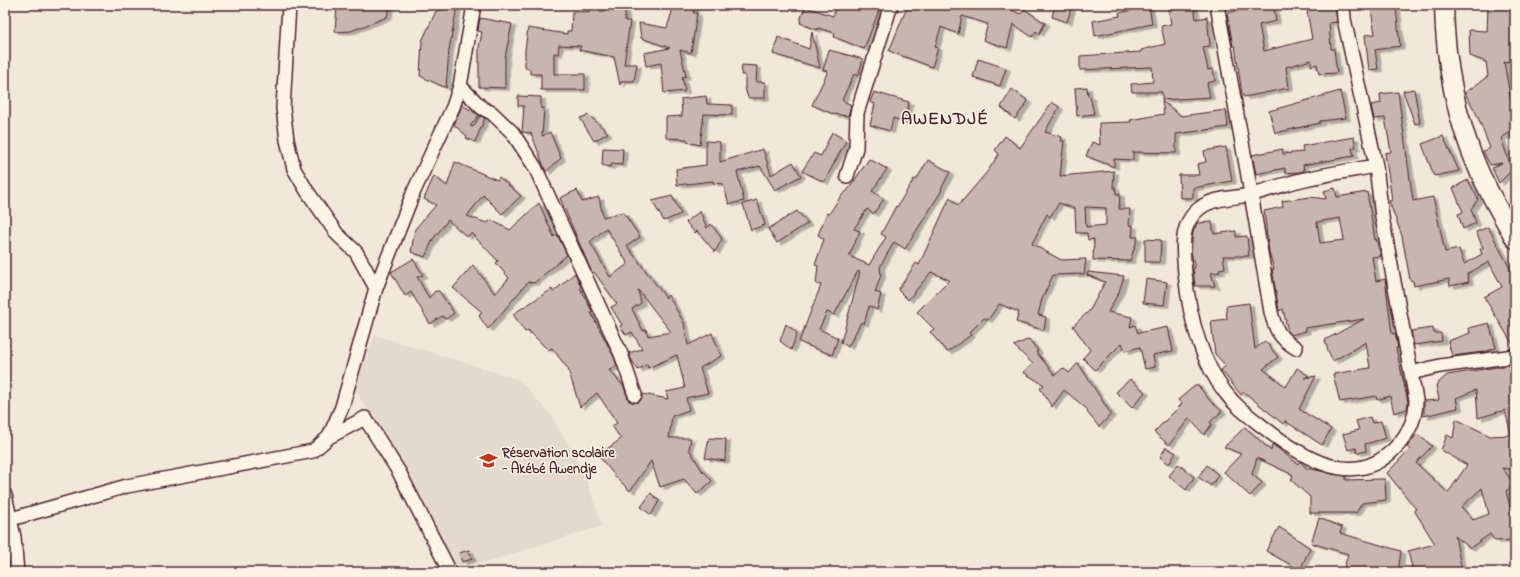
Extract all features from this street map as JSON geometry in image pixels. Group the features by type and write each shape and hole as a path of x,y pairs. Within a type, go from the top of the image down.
{"main road":[{"path":"1444,5 1444,34 1451,78 1468,142 1480,172 1515,239"}],"street":[{"path":"289,5 283,108 286,140 294,169 307,191 337,234 356,252 376,288"},
{"path":"329,437 342,407 376,288 414,191 453,107 460,86 474,5"},
{"path":"847,176 856,148 857,113 891,5"},
{"path":"1217,5 1275,330 1286,343 1296,348"},
{"path":"1343,5 1346,26 1376,166 1382,217 1416,400 1416,413 1412,423 1390,454 1371,465 1355,469 1325,465 1301,454 1282,442 1248,415 1226,394 1208,367 1202,351 1188,291 1183,247 1184,234 1189,219 1200,208 1209,203 1251,194 1310,178 1376,166"},
{"path":"460,86 482,108 492,113 512,132 535,167 621,354 635,395"},
{"path":"1411,373 1440,366 1515,356"},
{"path":"11,519 127,486 313,451 329,437 365,418 399,472 450,572"},
{"path":"5,495 11,519 17,572"}],"shaded area":[{"name":"Réservation scolaire - Akébé Awendje","path":"375,335 518,379 552,416 586,477 602,526 455,572 393,446 353,388"}],"building":[{"path":"337,5 390,5 387,17 351,31 335,32"},
{"path":"610,5 625,5 625,21 630,21 624,64 637,64 634,81 622,81 620,85 614,57 579,50 581,46 559,45 558,54 554,53 554,74 585,74 585,90 541,90 541,74 530,74 530,69 525,68 525,50 528,28 567,34 567,31 571,31 572,12 609,11"},
{"path":"674,5 695,5 693,13 697,13 691,53 680,50 686,76 682,77 685,91 664,93 661,63 646,66 644,53 670,48 641,38 639,23 667,28"},
{"path":"837,5 881,5 864,49 834,37 835,33 818,28 817,30 800,23 802,14 806,7 833,16"},
{"path":"908,5 999,5 1021,14 1024,9 1045,23 1039,34 1036,31 1032,37 1013,24 1007,48 983,40 988,24 962,16 958,34 941,27 935,47 938,48 932,67 889,51"},
{"path":"1055,5 1072,5 1067,22 1052,17"},
{"path":"1136,5 1149,5 1152,24 1095,36 1093,21 1120,16 1119,13 1137,9"},
{"path":"1168,5 1194,5 1196,19 1207,17 1210,46 1203,47 1208,70 1213,69 1215,81 1207,83 1210,97 1162,100 1162,92 1132,92 1131,84 1153,82 1152,67 1080,70 1080,56 1141,52 1141,50 1165,44 1161,26 1171,24"},
{"path":"1267,5 1268,9 1274,8 1276,21 1259,25 1264,51 1312,39 1306,5 1335,5 1337,22 1329,23 1331,49 1334,49 1337,73 1319,74 1317,64 1311,66 1311,60 1286,67 1289,88 1244,97 1242,94 1235,46 1233,46 1227,13"},
{"path":"457,7 449,50 446,88 420,76 422,41 436,11"},
{"path":"1396,7 1400,46 1375,50 1378,69 1369,70 1365,35 1375,34 1371,10"},
{"path":"1488,7 1515,7 1515,48 1511,48 1512,61 1504,62 1513,113 1515,111 1515,129 1501,138 1512,170 1499,183 1492,168 1502,163 1490,165 1483,151 1490,148 1477,115 1465,93 1488,76 1486,62 1470,56 1469,30 1487,31"},
{"path":"480,18 512,24 505,57 505,88 479,87 479,47 482,32 478,31"},
{"path":"812,32 820,68 773,54 778,37 809,49"},
{"path":"829,50 863,59 858,76 854,74 842,100 851,105 848,116 833,114 812,105 828,71 823,70"},
{"path":"978,59 1006,68 1000,86 973,77"},
{"path":"742,65 757,66 756,82 765,82 765,98 748,98 745,88 745,75 741,75"},
{"path":"1087,87 1088,96 1090,96 1094,114 1077,116 1075,88"},
{"path":"1012,89 1028,101 1015,119 1001,107"},
{"path":"1414,89 1420,123 1415,124 1403,91"},
{"path":"1340,91 1346,118 1320,121 1320,123 1275,133 1269,111"},
{"path":"874,92 909,102 905,122 893,118 890,131 870,125 875,104 870,102"},
{"path":"1398,92 1413,201 1433,197 1445,252 1459,249 1464,264 1482,254 1480,249 1483,248 1476,232 1488,227 1515,278 1515,348 1484,297 1502,287 1489,262 1467,274 1469,282 1450,286 1449,279 1414,286 1413,281 1410,280 1402,236 1389,201 1392,200 1385,153 1391,152 1385,118 1374,119 1371,105 1381,103 1380,94"},
{"path":"518,96 541,97 541,108 544,108 542,136 550,132 561,158 546,172 531,133 522,132 524,106 518,106"},
{"path":"706,96 707,104 732,105 732,115 704,114 700,145 687,142 687,139 666,138 666,117 682,116 681,99"},
{"path":"1162,101 1181,116 1226,110 1228,127 1176,134 1176,153 1133,152 1133,160 1114,159 1114,167 1086,156 1092,142 1100,145 1099,123 1131,122 1130,120 1164,114"},
{"path":"1052,102 1059,107 1045,132 1062,137 1061,141 1064,141 1060,176 1114,171 1113,187 1115,187 1116,194 1120,194 1119,209 1130,209 1129,225 1133,226 1132,237 1138,237 1130,261 1093,260 1094,239 1088,240 1087,233 1076,233 1075,209 1059,203 1050,217 1047,214 1032,244 1061,260 1086,259 1084,274 1053,275 1042,299 1038,315 1046,317 1044,330 1016,322 1019,312 999,304 988,320 984,318 969,333 971,335 947,352 930,332 934,329 917,312 949,280 931,272 908,300 898,290 916,263 919,265 950,197 958,206 987,172 999,154 995,150 1005,136 1020,148","holes":["1085,207 1106,208 1106,225 1086,227"]},
{"path":"462,105 479,115 470,126 473,127 480,116 485,118 475,142 466,138 467,136 454,125"},
{"path":"589,115 608,133 594,141 580,118"},
{"path":"832,132 846,141 824,182 802,171 814,153 821,156"},
{"path":"1443,136 1459,171 1434,176 1422,144"},
{"path":"1354,137 1356,147 1352,148 1354,156 1303,165 1304,171 1299,172 1285,173 1285,168 1256,174 1252,155 1283,149 1283,154 1303,152 1302,146"},
{"path":"706,141 720,142 720,162 763,149 771,175 793,162 801,176 775,190 760,166 737,172 744,201 729,204 723,184 713,183 713,181 677,185 676,169 706,165"},
{"path":"1226,147 1232,181 1193,188 1193,198 1180,198 1179,175 1199,175 1197,164 1206,162 1204,151"},
{"path":"603,148 623,149 622,165 612,164 610,167 602,165"},
{"path":"869,159 887,169 872,191 884,199 873,214 867,209 854,229 860,231 849,256 869,265 886,237 881,234 896,206 897,207 914,179 916,180 928,160 950,172 941,189 942,190 905,249 894,242 880,267 881,275 875,292 881,294 877,310 869,306 864,324 861,322 848,347 841,342 860,272 858,271 834,315 827,312 819,329 838,338 832,355 799,342 821,285 816,284 818,266 815,265 824,239 818,235 827,213 829,214 841,196 848,190"},
{"path":"455,162 497,180 499,177 521,196 502,214 483,195 467,216 487,223 491,220 510,230 539,203 554,237 557,234 567,255 534,283 528,282 488,329 479,316 482,312 453,288 473,265 495,294 509,278 496,263 498,261 471,233 467,237 448,220 433,239 425,257 411,252 415,229 436,205 424,199 434,176 447,186"},
{"path":"1468,180 1478,199 1471,209 1476,223 1463,229 1458,214 1463,212 1453,188"},
{"path":"1335,188 1337,197 1367,192 1375,240 1376,239 1381,256 1372,257 1376,281 1385,279 1392,334 1395,333 1398,348 1396,348 1408,402 1407,409 1394,413 1390,396 1377,400 1376,396 1340,402 1333,374 1370,368 1366,342 1333,361 1325,340 1364,319 1305,328 1306,331 1291,335 1288,332 1283,309 1279,311 1272,269 1274,269 1269,252 1264,211 1283,207 1282,201 1310,197 1326,199 1324,191","holes":["1340,218 1344,240 1320,243 1317,222"]},
{"path":"577,190 582,202 599,197 603,217 623,212 640,237 627,246 666,298 668,295 684,323 688,345 712,333 721,356 700,368 708,393 686,398 689,410 672,416 669,438 691,438 689,449 703,472 703,470 712,481 697,494 684,479 660,487 651,461 630,491 598,455 621,439 612,426 617,423 597,393 580,407 568,369 552,348 548,350 528,330 525,332 513,314 552,289 553,292 575,273 581,287 580,288 592,311 591,313 614,357 617,366 609,370 624,387 629,401 638,402 641,400 643,394 668,399 666,392 685,388 677,355 648,368 647,364 638,370 629,353 642,349 632,332 626,335 620,326 622,325 611,307 617,304 594,272 592,273 560,198","holes":["606,228 628,264 610,277 590,242","638,290 643,296 671,332 648,336 646,329 643,331 632,309 641,303"]},
{"path":"672,196 681,214 664,221 652,201"},
{"path":"757,200 765,225 751,230 743,204"},
{"path":"700,211 707,228 711,224 722,239 715,252 697,231 695,233 686,222"},
{"path":"797,211 808,223 777,243 768,229"},
{"path":"1212,222 1214,234 1236,231 1236,237 1247,236 1249,256 1223,256 1225,268 1219,269 1220,272 1211,273 1215,286 1195,286 1193,268 1195,268 1191,252 1193,232 1197,223"},
{"path":"1145,239 1161,240 1160,262 1145,262"},
{"path":"413,259 423,275 417,277 429,298 435,291 439,291 454,313 446,319 442,316 430,324 411,292 405,296 391,272"},
{"path":"1088,272 1124,276 1119,292 1108,312 1132,317 1130,327 1135,325 1138,333 1168,327 1173,351 1153,355 1155,367 1145,369 1140,347 1125,351 1122,343 1095,370 1083,358 1090,350 1073,326 1090,310 1105,282 1087,275"},
{"path":"1146,279 1167,282 1164,305 1143,303"},
{"path":"1249,303 1255,349 1265,341 1278,357 1263,369 1286,387 1297,368 1309,376 1304,378 1316,376 1299,409 1331,429 1322,445 1285,421 1283,424 1244,392 1241,395 1221,370 1226,366 1215,354 1211,321 1227,319 1226,306"},
{"path":"1489,323 1496,348 1484,352 1452,356 1448,341 1470,333 1469,328"},
{"path":"786,324 797,333 791,350 780,341"},
{"path":"1433,328 1434,333 1441,333 1442,341 1414,345 1411,331"},
{"path":"1029,339 1038,351 1036,352 1055,375 1063,368 1069,373 1078,363 1111,414 1099,427 1087,412 1088,410 1064,390 1052,407 1040,388 1044,385 1023,372 1033,364 1014,346"},
{"path":"1515,364 1515,470 1502,468 1515,485 1506,491 1515,526 1515,540 1495,541 1490,534 1470,548 1455,536 1462,571 1413,572 1408,551 1435,544 1414,510 1416,509 1387,473 1410,449 1407,447 1417,434 1432,446 1416,463 1448,493 1467,465 1441,450 1447,435 1453,438 1456,419 1490,436 1511,435 1505,410 1478,418 1476,390 1456,398 1458,408 1424,416 1424,401 1439,400 1436,385 1447,375","holes":["1482,488 1489,514 1473,520 1461,507"]},
{"path":"1130,379 1145,392 1132,408 1116,392"},
{"path":"1197,384 1211,402 1222,411 1210,422 1212,424 1204,435 1189,418 1169,445 1154,432 1182,404 1178,400"},
{"path":"1370,417 1372,423 1381,421 1386,438 1365,444 1366,451 1357,453 1356,448 1348,450 1343,434 1359,430 1356,421"},
{"path":"1245,427 1271,451 1272,444 1298,464 1300,461 1306,468 1346,476 1346,480 1385,479 1386,500 1362,503 1356,513 1310,513 1310,497 1291,480 1293,475 1257,458 1252,474 1262,483 1250,496 1224,472 1241,454 1224,447"},
{"path":"709,438 726,439 725,461 705,458"},
{"path":"1166,447 1176,453 1169,464 1160,457"},
{"path":"1178,464 1194,477 1186,490 1169,476"},
{"path":"1207,465 1218,475 1211,486 1198,477"},
{"path":"651,493 659,501 651,515 641,507"},
{"path":"1319,518 1342,527 1340,533 1401,551 1398,572 1362,572 1344,568 1348,554 1311,543"},
{"path":"1279,527 1310,548 1300,570 1266,551"},
{"path":"469,550 472,559 462,562 459,553"}],"place":[{"name":"Réservation scolaire - Akébé Awendje","path":"489,461"}],"district":[{"name":"AWENDJÉ","path":"945,120"}]}
